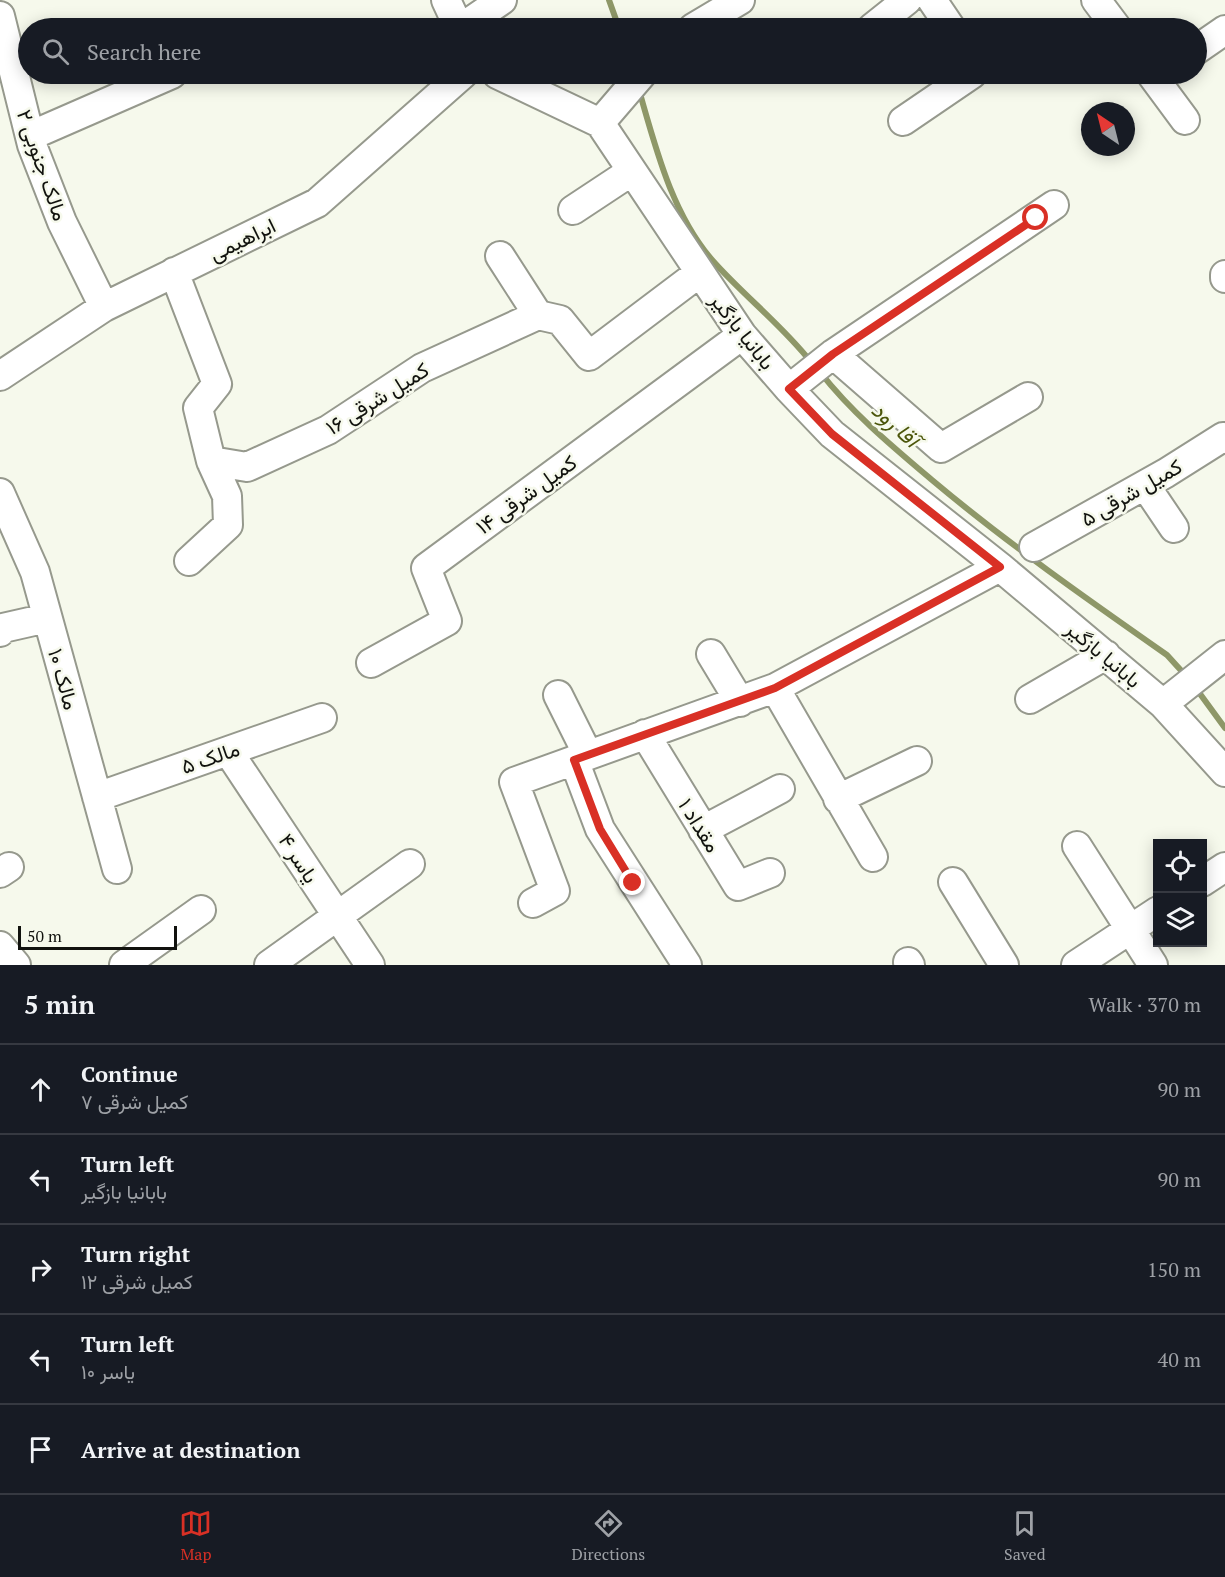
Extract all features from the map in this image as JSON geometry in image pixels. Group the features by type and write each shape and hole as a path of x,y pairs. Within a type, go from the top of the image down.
{"street":[{"path":"446,0 455,18"},
{"path":"475,18 502,0"},
{"path":"884,18 907,0"},
{"path":"932,0 944,18"},
{"path":"1096,0 1110,18"},
{"path":"706,18 726,3"},
{"name":"مالک جنوبی ۲","path":"0,16 30,136 62,222 104,307"},
{"path":"1207,43 1225,30"},
{"path":"30,136 149,84"},
{"name":"ابراهیمی","path":"0,376 104,307 317,203 452,84"},
{"path":"517,84 600,123 634,84"},
{"path":"903,121 957,84"},
{"path":"1162,84 1185,120"},
{"name":"بابانیا بازگیر","path":"600,123 742,335 812,370 832,434 1000,567 1106,655 1163,704 1220,759"},
{"path":"573,210 632,171"},
{"path":"1028,397 941,448 812,370 1054,205"},
{"path":"500,256 538,315 560,320 589,356 699,273"},
{"path":"174,272 217,384 198,408 211,461 227,496 228,525 189,561"},
{"name":"کمیل شرقی ۱۶","path":"211,461 247,467 328,430 422,368 538,315"},
{"name":"کمیل شرقی ۱۴","path":"371,663 447,621 426,568 742,335"},
{"name":"کمیل شرقی ۵","path":"1034,547 1144,485 1222,436 1225,440"},
{"path":"1144,485 1174,528"},
{"name":"مالک ۱۰","path":"0,493 35,572 117,869"},
{"path":"533,903 555,891 514,782 775,688 1000,567"},
{"path":"0,633 3,628 46,618"},
{"path":"711,654 740,702"},
{"path":"1030,699 1106,655"},
{"path":"1163,704 1225,655"},
{"path":"775,688 873,857"},
{"path":"558,695 581,758 600,829 687,965"},
{"name":"مالک ۵","path":"98,797 322,718"},
{"name":"مقداد ۱","path":"645,734 738,886 770,873"},
{"name":"یاسر ۴","path":"228,751 370,965"},
{"path":"838,800 917,761"},
{"path":"703,830 780,789"},
{"path":"1077,846 1154,965"},
{"path":"269,965 410,864"},
{"path":"1207,879 1225,867"},
{"path":"953,882 1004,965"},
{"path":"127,964 201,910"},
{"path":"1076,965 1153,914"},
{"path":"0,946 16,965"}],"waterway":[{"name":"آقا رود","path":"609,0 615,18"},
{"name":"آقا رود","path":"639,90 667,180 676,202 699,243 725,274 811,362"},
{"name":"آقا رود","path":"820,372 859,415 932,480 1077,592 1167,655 1187,677"},
{"name":"آقا رود","path":"1195,687 1225,728"}],"route":[{"path":"633,883 600,829 574,760 775,688 1000,567 832,434 789,389 833,354 1036,218"}]}
